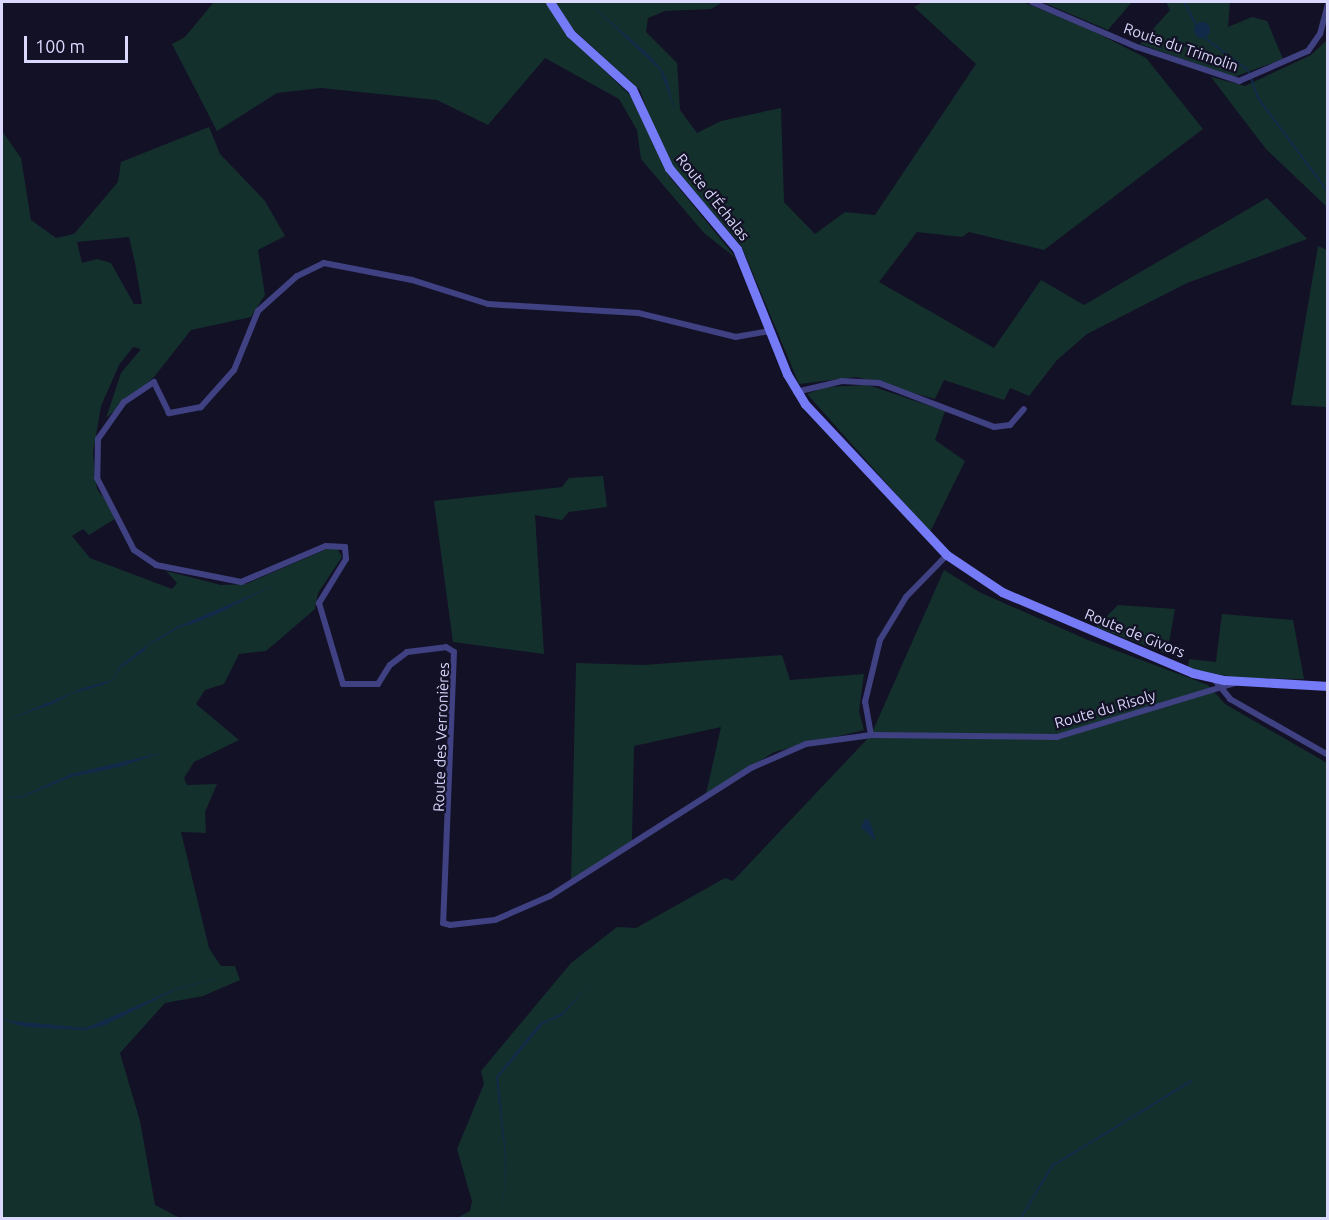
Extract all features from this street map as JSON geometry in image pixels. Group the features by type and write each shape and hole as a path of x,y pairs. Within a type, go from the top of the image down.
{"street":[{"name":"Route d'Échalas","path":"550,2 575,39 632,89 661,155 732,242 748,271 796,392"},
{"name":"Route du Trimolin","path":"1032,2 1137,47 1239,81 1308,51 1320,34 1328,5"},
{"name":"Route des Verronières","path":"770,331 735,337 638,313 488,304 405,279 324,263 297,276 258,311 234,370 201,407 169,414 154,382 124,402 98,439 97,478 134,550 156,565 241,582 326,546 345,547 346,559 319,603 343,684 378,684 390,665 407,652 446,647 454,652 443,923 450,925 495,920 559,892 778,755 813,742 871,735"},
{"path":"796,392 842,381 879,383 994,427 1010,425 1023,409"},
{"name":"Route de Givors","path":"796,392 947,555 1011,596 1214,679 1328,686"},
{"path":"871,735 865,702 880,640 906,597 947,555"},
{"path":"1214,679 1220,692 1328,755"},
{"name":"Route du Risoly","path":"871,735 1057,737 1220,692 1238,682"}],"green space":[{"path":"214,2 723,2 711,9 665,11 648,18 646,32 677,63 680,110 697,133 721,121 781,108 784,202 815,234 845,212 875,215 976,64 914,7 923,2 1023,2 1089,29 1146,58 1203,129 1044,250 969,232 962,237 917,232 879,282 994,348 1041,280 1084,305 1267,198 1307,239 1187,283 1087,334 1057,360 1029,396 1010,388 1004,400 944,380 935,399 857,377 799,384 741,245 675,170 657,139 640,90 575,31 568,36 631,96 669,176 737,259 704,233 641,159 637,130 619,99 545,58 488,125 437,100 321,88 277,93 217,131 172,44 185,37"},
{"path":"1042,2 1132,2 1108,30"},
{"path":"1166,2 1230,2 1228,27 1252,17 1267,21 1283,59 1234,77 1140,44 1170,10"},
{"path":"1328,39 1327,207 1266,149 1211,77 1245,86 1311,55"},
{"path":"209,127 220,154 265,201 285,236 258,250 265,295 251,317 191,330 154,377 106,418 121,373 141,349 133,347 119,365 101,406 93,453 97,489 118,517 89,535 83,529 72,536 90,558 172,589 177,583 166,571 221,585 246,584 327,549 337,548 342,557 318,593 315,609 266,651 239,654 224,684 205,690 196,704 239,740 194,762 184,778 187,785 217,784 205,812 206,833 181,832 209,948 221,966 235,966 240,980 203,996 165,1003 120,1053 140,1121 155,1205 180,1218 2,1218 2,131 21,158 31,220 56,238 74,234 118,182 121,162","holes":["129,237 142,304 134,304 111,263 97,259 82,263 77,242"]},
{"path":"1318,246 1327,250 1327,407 1291,405"},
{"path":"868,385 945,411 935,440 965,461 930,532 807,394 826,387"},
{"path":"603,476 607,507 569,512 562,520 535,515 544,654 453,642 434,501 562,487 569,478"},
{"path":"944,570 981,593 1088,640 1208,685 1225,704 1327,763 1327,1218 457,1218 470,1211 472,1201 457,1149 484,1084 481,1071 571,963 617,927 636,928 725,878 733,881 871,735"},
{"path":"1118,605 1175,609 1167,654 1096,627"},
{"path":"1222,614 1293,620 1304,679 1237,678 1188,668 1189,659 1216,662"},
{"path":"782,655 790,680 864,674 859,711 864,730 774,752 706,794 721,727 634,746 632,841 571,881 576,663 643,665"}],"water":[{"path":"588,2 649,55 662,70 675,111 660,70"},
{"path":"1202,22 1210,30 1202,38 1194,30"},
{"path":"272,586 219,613 178,628 148,645 143,652 120,668 113,680 73,693 52,704 2,722 83,688 112,680 120,666 148,644 177,627"},
{"path":"164,752 120,767 71,777 20,798 2,797 22,796 71,774"},
{"path":"866,818 870,822 876,841 861,827"},
{"path":"226,976 175,990 105,1025 86,1030 25,1027 2,1020 86,1028 175,989"},
{"path":"590,984 563,1015 543,1024 498,1078 506,1154 503,1218 505,1155 496,1077 539,1024 562,1013"}],"waterway":[{"path":"1184,2 1197,26"},
{"path":"1205,38 1248,70 1258,98 1328,192"},
{"path":"1021,1218 1052,1166 1191,1081"}]}
